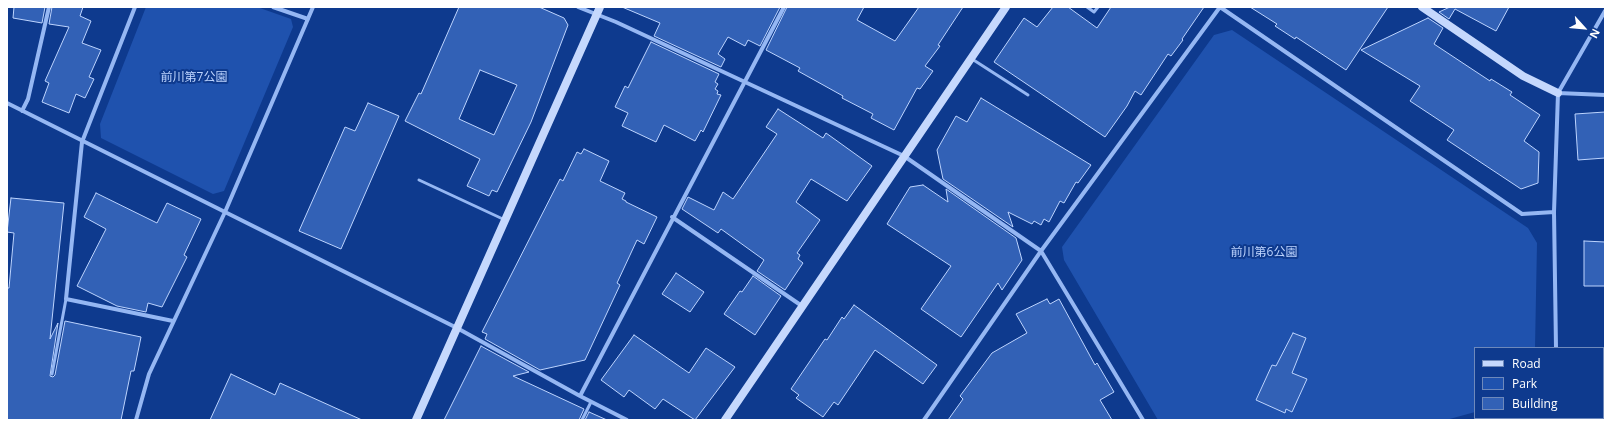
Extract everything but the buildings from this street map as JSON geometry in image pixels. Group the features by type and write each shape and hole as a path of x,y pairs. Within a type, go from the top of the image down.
{"street":[{"path":"22,111 28,99 49,7"},
{"path":"135,7 82,142 66,299 173,321"},
{"path":"273,7 308,19"},
{"path":"136,420 149,374 224,212 313,7"},
{"path":"578,7 598,10 744,82 904,156 1041,251 1143,420"},
{"path":"580,396 672,217 784,7"},
{"path":"725,420 1006,7"},
{"path":"924,420 1041,251 1220,7 1522,214 1554,212"},
{"path":"1422,7 1523,76 1558,93 1605,95"},
{"path":"416,420 598,10"},
{"path":"1556,347 1554,212 1558,93 1605,11"},
{"path":"7,103 82,142 458,328 626,420"},
{"path":"672,217 802,306"}],"lane":[{"path":"1087,7 1094,12 1098,7"},
{"path":"971,58 1028,95"},
{"path":"419,180 506,220"},
{"path":"52,374 66,299"},
{"path":"582,420 591,402"}],"green space":[{"name":"前川第7公園","path":"146,7 257,7 291,19 293,27 224,191 213,194 101,138 100,124"},
{"name":"前川第6公園","path":"1232,30 1528,228 1537,243 1535,347 1474,347 1474,412 1446,420 1158,420 1064,260 1062,247 1214,35"}]}
